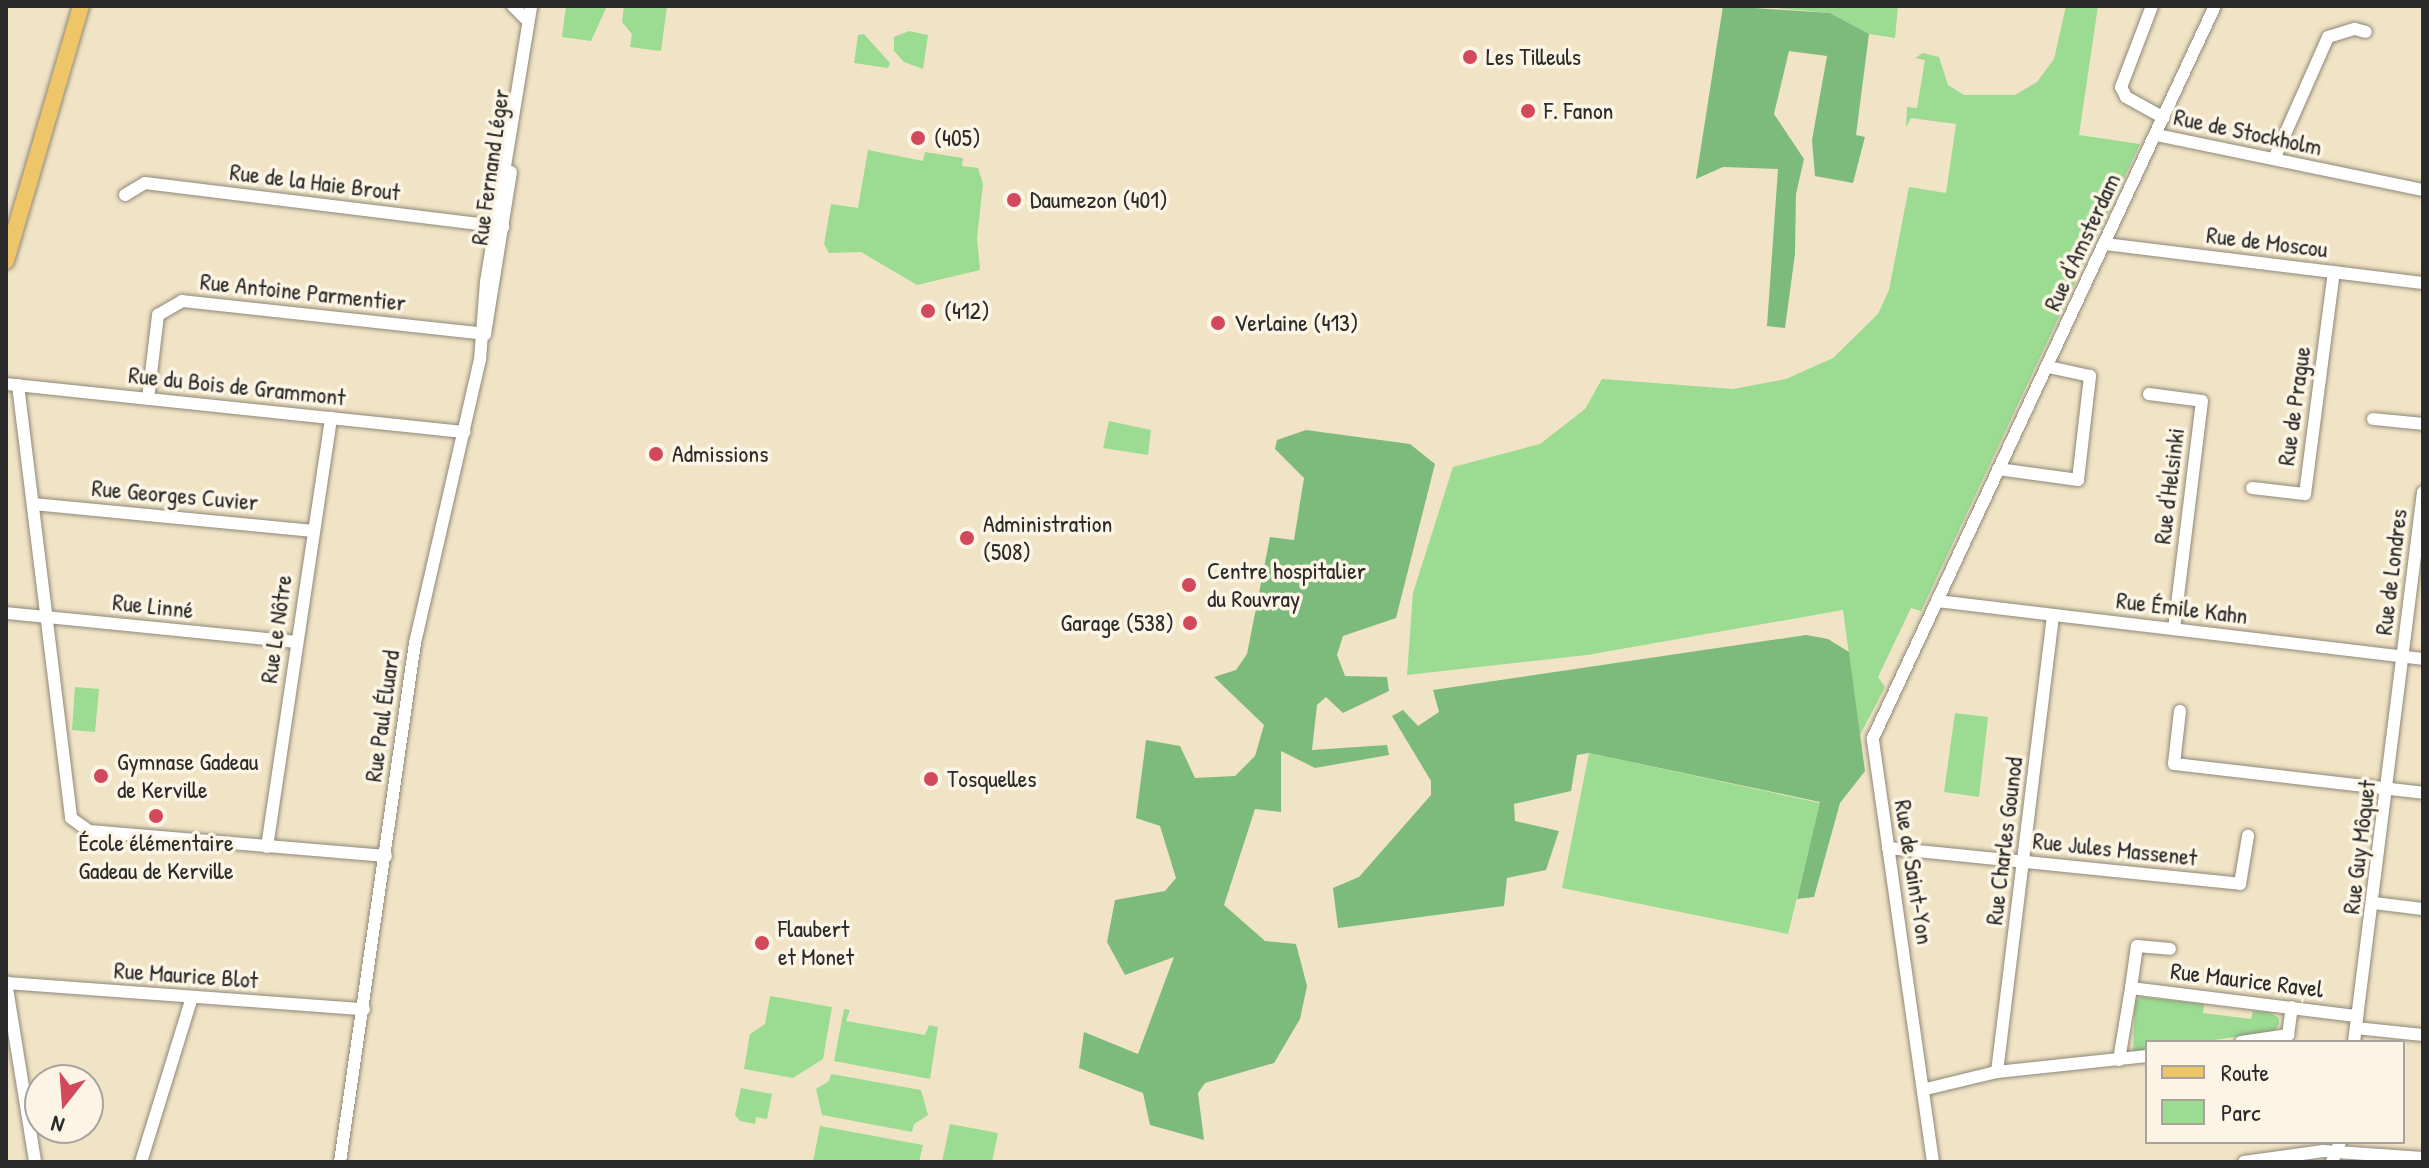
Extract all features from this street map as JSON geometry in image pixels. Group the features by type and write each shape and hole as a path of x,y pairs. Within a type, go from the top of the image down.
{"main road":[{"path":"6,261 81,6"}],"street":[{"path":"513,6 526,19"},
{"name":"Rue Fernand Léger","path":"485,334 526,19 532,6"},
{"name":"Rue Fernand Léger","path":"486,282 499,226 532,6"},
{"path":"2152,6 2121,87 2126,97 2164,118"},
{"name":"Rue de Stockholm","path":"2215,6 2157,135 2423,190"},
{"path":"2274,159 2328,37 2355,29 2366,32"},
{"name":"Rue d'Amsterdam","path":"1937,601 2157,135"},
{"name":"Rue de la Haie Brout","path":"125,195 145,183 499,226"},
{"name":"Rue de Moscou","path":"2105,244 2423,283"},
{"name":"Rue de Prague","path":"2252,488 2305,494 2334,272"},
{"name":"Rue Paul Éluard","path":"340,1162 415,643 485,334 481,322 486,282"},
{"name":"Rue Antoine Parmentier","path":"148,399 158,315 182,301 485,334"},
{"path":"1998,469 2078,480 2090,376 2048,367"},
{"path":"12,385 34,504 44,617 71,818 79,827 386,856"},
{"name":"Rue du Bois de Grammont","path":"12,385 464,432"},
{"name":"Rue d'Helsinki","path":"2149,394 2202,401 2174,629"},
{"name":"Rue Le Nôtre","path":"267,847 331,418"},
{"path":"2373,419 2423,424"},
{"name":"Rue de Londres","path":"2403,657 2423,492"},
{"name":"Rue Georges Cuvier","path":"34,504 313,531"},
{"name":"Rue Émile Kahn","path":"1937,601 2423,659"},
{"name":"Rue de Saint-Yon","path":"1933,1162 1926,1089 1873,738 1937,601"},
{"name":"Rue Linné","path":"6,613 296,642"},
{"name":"Rue Charles Gounod","path":"1997,1072 2053,615"},
{"name":"Rue Guy Môquet","path":"2354,1040 2389,789 2403,657"},
{"path":"2180,711 2174,764 2423,793"},
{"name":"Rue Jules Massenet","path":"1888,848 2240,884 2248,836"},
{"path":"2374,903 2423,909"},
{"name":"Rue Maurice Ravel","path":"2119,1060 2137,946 2170,949"},
{"path":"6,983 35,1162"},
{"name":"Rue Maurice Blot","path":"6,983 364,1009"},
{"name":"Rue Maurice Ravel","path":"2131,988 2292,1007 2423,1035"},
{"path":"141,1162 192,997"},
{"path":"2254,1040 2288,1035 2292,1007"},
{"path":"1926,1089 1997,1072 2145,1056"},
{"path":"2244,1162 2336,1151 2423,1158"}],"green space":[{"path":"566,6 607,6 591,41 562,37"},
{"path":"624,6 667,6 661,51 630,47 632,34 622,22"},
{"path":"1723,6 1830,13 1869,34 1856,135 1865,137 1853,183 1815,176 1812,140 1827,56 1789,51 1774,114 1804,159 1796,194 1795,254 1785,328 1767,326 1778,169 1723,167 1696,179"},
{"path":"1755,6 1898,6 1895,38 1869,34 1830,13"},
{"path":"2066,6 2098,6 2079,135 2140,144 1921,611 1911,608 1878,677 1885,687 1860,735 1843,610 1587,655 1407,675 1413,593 1453,467 1540,444 1585,409 1602,379 1733,389 1786,379 1833,358 1878,314 1889,290 1909,187 1946,193 1956,124 1911,118 1906,127 1907,107 1917,108 1925,60 1915,58 1923,53 1939,57 1948,85 1964,95 2015,95 2037,82 2054,59"},
{"path":"909,31 928,35 923,69 904,62 894,51 894,37"},
{"path":"864,34 890,63 888,68 854,63 858,35"},
{"path":"868,150 923,161 925,152 963,158 962,166 978,168 983,184 977,238 980,270 917,285 861,252 829,253 824,244 831,204 858,208"},
{"path":"1109,421 1151,430 1148,455 1103,448"},
{"path":"1306,430 1410,444 1435,464 1396,618 1343,636 1337,655 1345,676 1387,677 1389,691 1343,713 1326,697 1317,705 1312,750 1387,745 1389,755 1315,768 1281,751 1281,812 1255,809 1224,905 1265,941 1296,944 1307,986 1300,1019 1274,1063 1205,1083 1198,1093 1204,1140 1150,1125 1143,1093 1079,1068 1084,1032 1138,1054 1174,957 1125,975 1107,942 1115,900 1165,891 1176,878 1160,826 1136,818 1146,740 1180,746 1195,778 1235,776 1255,756 1264,725 1214,677 1236,670 1247,654 1270,537 1294,540 1304,478 1275,449 1277,440"},
{"path":"1806,635 1828,639 1849,652 1865,771 1840,803 1814,897 1797,899 1820,802 1589,753 1577,755 1571,791 1514,804 1515,821 1559,831 1546,870 1507,878 1504,906 1338,928 1333,888 1359,877 1431,795 1431,781 1392,716 1403,710 1418,726 1439,712 1433,690"},
{"path":"75,687 99,689 95,732 72,730"},
{"path":"1955,713 1988,717 1979,797 1944,792"},
{"path":"1589,753 1820,803 1788,934 1562,888"},
{"path":"770,996 832,1007 823,1059 793,1078 744,1069 750,1034 765,1024"},
{"path":"2141,997 2204,1004 2203,1013 2251,1019 2253,1011 2269,1012 2279,1018 2279,1024 2275,1031 2214,1040 2145,1040 2145,1050 2133,1052 2135,1001"},
{"path":"844,1009 850,1010 846,1021 925,1035 929,1025 938,1027 930,1079 834,1061"},
{"path":"831,1074 921,1090 928,1115 914,1124 912,1132 822,1115 816,1089 829,1081"},
{"path":"741,1088 772,1094 767,1119 756,1117 755,1124 740,1121 735,1115"},
{"path":"950,1124 998,1133 992,1162 942,1162"},
{"path":"820,1126 923,1145 919,1162 813,1162"}],"place":[{"name":"Les Tilleuls","path":"1470,57"},
{"name":"F. Fanon","path":"1528,111"},
{"name":"(405)","path":"918,138"},
{"name":"Daumezon (401)","path":"1014,200"},
{"name":"(412)","path":"928,311"},
{"name":"Verlaine (413)","path":"1218,323"},
{"name":"Admissions","path":"656,454"},
{"name":"Administration (508)","path":"967,538"},
{"name":"Centre hospitalier du Rouvray","path":"1189,585"},
{"name":"Garage (538)","path":"1190,623"},
{"name":"Gymnase Gadeau de Kerville","path":"101,776"},
{"name":"Tosquelles","path":"931,779"},
{"name":"École élémentaire Gadeau de Kerville","path":"156,816"},
{"name":"Flaubert et Monet","path":"762,943"}]}
